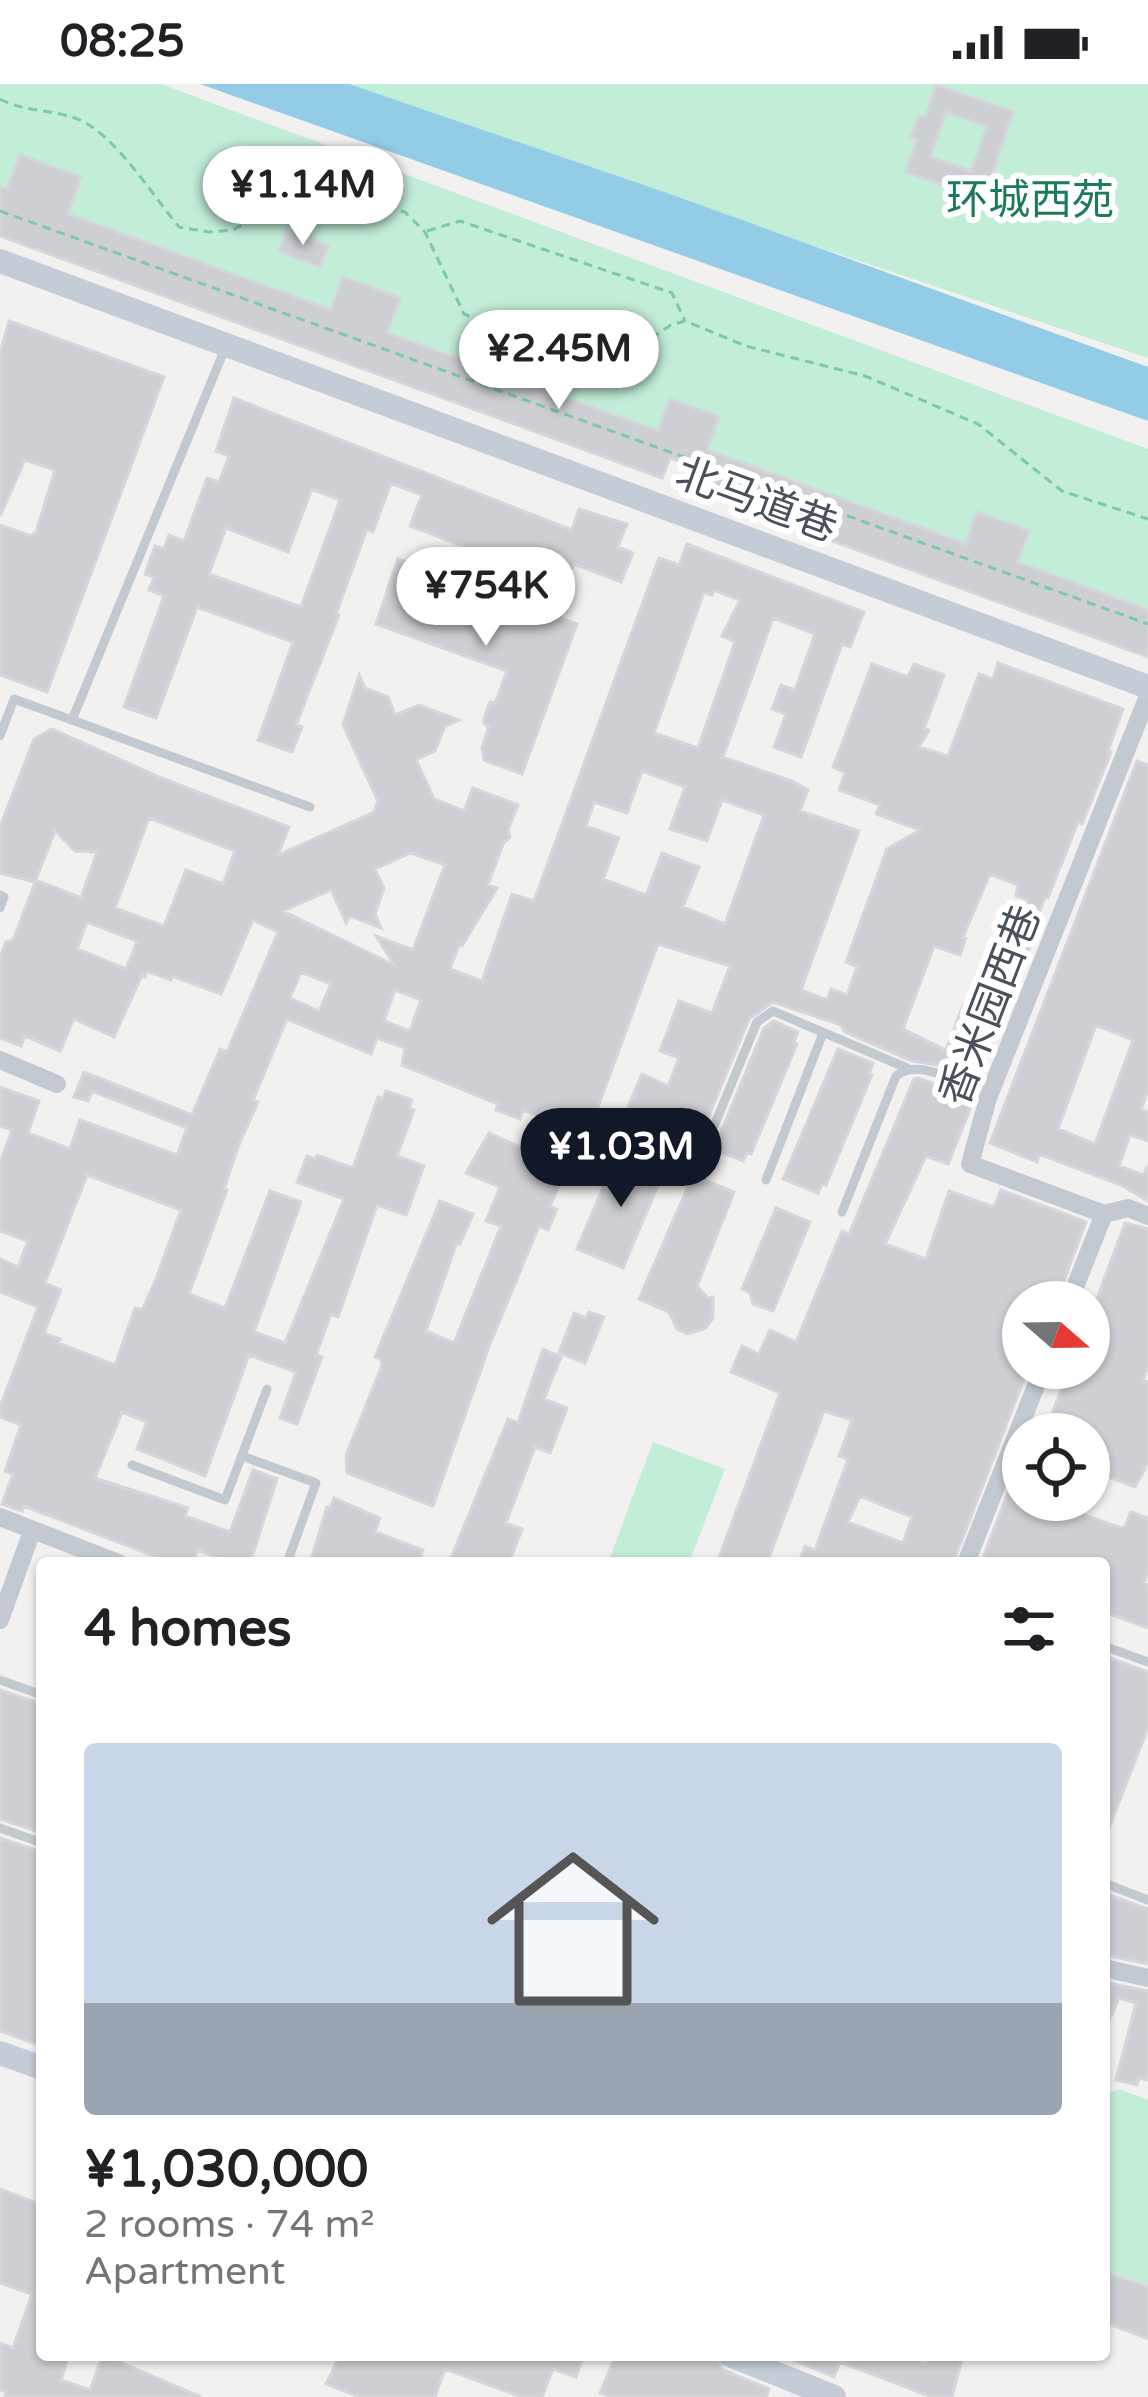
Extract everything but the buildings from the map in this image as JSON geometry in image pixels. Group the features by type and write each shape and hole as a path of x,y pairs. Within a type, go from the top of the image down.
{"street":[{"name":"北马道巷","path":"0,261 1148,692"},
{"name":"香米园西巷","path":"1148,692 988,1098 970,1164 1104,1214 1128,1208 1148,1216"},
{"path":"0,1060 57,1084"},
{"path":"1078,1281 1104,1214"},
{"path":"968,1557 1035,1389"},
{"path":"0,1517 102,1557"},
{"path":"0,1620 32,1531"},
{"path":"1110,1969 1148,1978"},
{"path":"0,2054 36,2066"},
{"path":"745,2361 833,2397"}],"lane":[{"path":"72,720 226,346"},
{"path":"0,736 14,699 310,807"},
{"path":"0,895 4,897 0,908"},
{"path":"700,1160 757,1022 773,1011 988,1098"},
{"path":"766,1180 823,1033"},
{"path":"842,1212 896,1076 907,1068"},
{"path":"132,1465 225,1500 267,1389"},
{"path":"242,1456 316,1483 289,1557"},
{"path":"1110,1648 1148,1662"},
{"path":"0,1680 36,1693"},
{"path":"0,1828 36,1841"},
{"path":"1110,1885 1148,1900"}],"path":[{"path":"0,99 20,110 81,120 106,139 179,227 233,230 306,191 331,190 405,212 425,232 464,314 604,369 670,325 686,321 746,346 865,376 978,424 1061,491 1148,519"},
{"path":"0,211 1148,624"},
{"path":"425,232 460,220 672,293 686,321"}],"green space":[{"path":"0,84 161,84 1148,449 1148,610 1017,562 1028,531 977,513 966,544 707,450 719,417 671,399 658,431 387,333 399,298 344,278 331,310 68,214 81,177 0,187"},
{"name":"环城西苑","path":"332,84 1148,84 1148,358"},
{"path":"653,1442 725,1469 691,1557 610,1557"},
{"path":"1119,2089 1148,2100 1148,2285 1110,2271 1110,2093"}],"water":[{"path":"200,84 349,84 667,193 1148,367 1148,421"}]}
